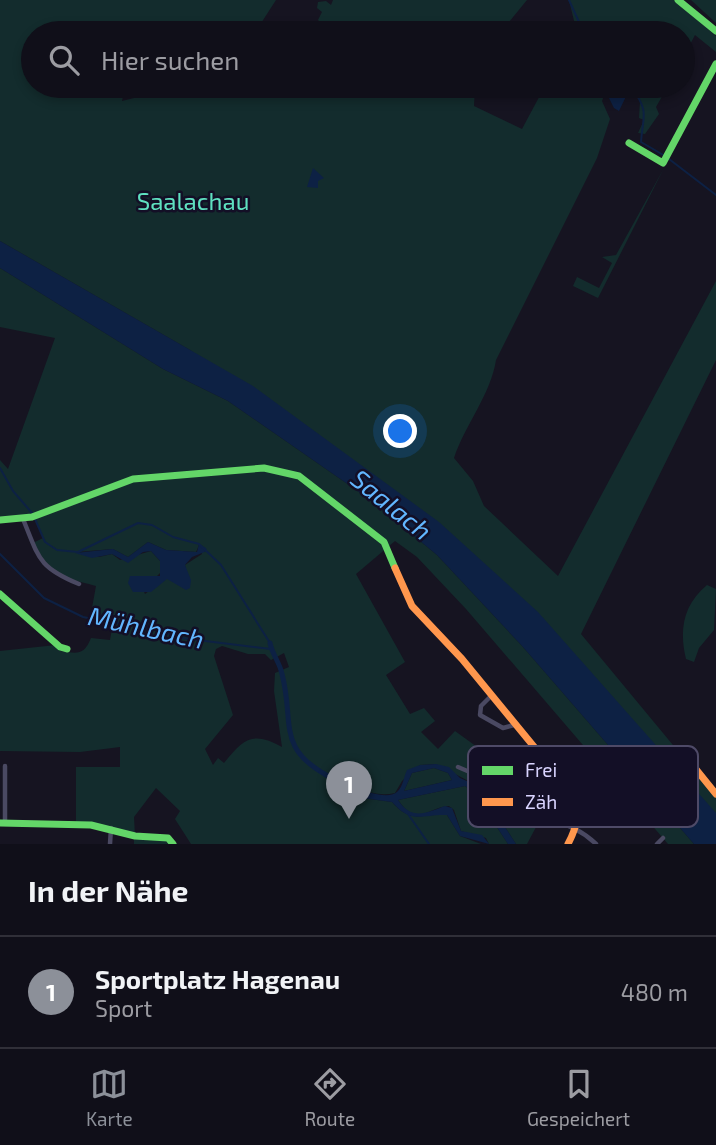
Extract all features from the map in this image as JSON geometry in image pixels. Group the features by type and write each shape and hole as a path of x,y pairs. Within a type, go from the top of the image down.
{"street":[{"path":"678,0 716,31"},
{"path":"629,143 663,163 716,64"},
{"path":"0,520 23,519 133,479 276,469 299,476 384,542 407,597 532,746"},
{"path":"23,519 44,565 52,572 79,584"},
{"path":"0,594 60,647 67,649"},
{"path":"491,696 481,706 480,715 503,728 514,725"},
{"path":"5,766 3,823 83,824 111,828 135,836 168,838 173,844"},
{"path":"458,767 468,771"},
{"path":"698,772 716,794"},
{"path":"571,827 596,844"},
{"path":"110,844 111,828"},
{"path":"568,844 576,829"},
{"path":"657,844 663,838"}],"green space":[{"name":"Saalachau","path":"0,0 276,0 262,21 21,21 21,98 123,98 122,101 134,98 474,98 474,106 522,129 539,98 603,98 610,119 597,158 496,360 489,385 454,458 473,481 484,506 558,576 716,281 716,360 581,634 674,746 655,746 533,609 190,350 0,241"},
{"path":"333,0 527,0 510,21 319,21 322,12 317,8 318,2 326,1 331,5"},
{"path":"569,0 674,0 716,36 716,52 695,35 695,21 574,21"},
{"path":"691,0 716,0 716,23"},
{"path":"638,98 661,98 656,107 659,114 645,134 638,133 644,120 639,118"},
{"path":"664,168 598,298 573,286 577,277 599,288 612,263 602,257 616,255"},
{"path":"0,268 163,369 228,401 372,501 437,555 523,647 609,746 584,746 466,609 417,557 395,541 356,574 405,662 386,675 410,714 424,708 435,721 421,732 438,749 455,731 476,746 468,746 468,781 436,764 420,765 402,781 395,793 370,792 329,774 328,781 363,798 392,802 412,816 447,815 460,836 481,844 191,844 175,819 180,811 156,788 134,817 135,836 168,838 173,844 134,844 134,836 76,824 76,767 120,767 120,747 80,752 0,751 0,651 56,645 61,651 80,652 86,648 91,638 110,640 113,623 90,619 96,586 57,574 46,564 33,543 43,538 32,514 0,520 0,460 8,469 55,338 0,327","holes":["148,542 166,550 196,552 199,545 202,554 185,565 188,589 167,578 145,594 137,576 156,577 161,572 160,561 151,551 120,560 112,554 99,557 77,552 113,549 128,557","222,646 248,654 265,654 271,660 284,653 289,667 275,673 274,691 282,747 256,738 243,743 224,763 218,758 213,765 205,749 233,715 214,656 216,649"]},
{"path":"707,585 716,589 714,630 699,648 694,662 686,659 683,628 693,601"},
{"path":"434,768 448,773 452,780 404,791 412,773"},
{"name":"Saalachau","path":"698,775 716,797 716,814 698,794"},
{"path":"465,786 468,788 468,827 497,827 508,844 489,844 486,838 461,831 454,810 449,806 417,814 411,813 398,800"},
{"path":"505,827 536,827 527,844 516,844"},
{"path":"653,827 679,827 694,844 668,844"}],"water":[{"path":"609,98 625,98 619,111 614,108"},
{"path":"313,168 324,178 318,181 318,188 307,187"},
{"name":"Saalach","path":"0,241 253,386 439,522 538,612 657,746 609,746 523,647 437,555 372,501 228,401 163,369 0,268"},
{"path":"148,542 166,550 197,552 199,544 206,548 207,551 192,557 185,565 191,580 190,588 186,590 167,579 151,592 133,592 128,583 130,576 160,576 160,561 151,551 143,552 128,563 112,554 92,558 75,553 113,549 128,557"},
{"path":"436,764 449,767 468,782 468,788 465,786 398,800 409,811 420,814 445,806 452,808 461,831 482,835 489,844 460,836 447,815 412,816 392,802 363,798 323,776 329,774 374,794 392,795 400,789 407,770 420,765","holes":["434,768 448,773 452,780 404,791 412,773"]},
{"path":"698,793 716,813 716,844 694,844 679,827 698,827"},
{"path":"497,827 505,827 516,844 508,844"}],"waterway":[{"path":"569,0 579,21"},
{"path":"638,98 644,119 641,142 665,156"},
{"path":"669,159 716,195"},
{"path":"0,468 13,491 32,513"},
{"path":"35,519 45,542 57,550 78,552 138,523 152,525 173,537 199,544 221,565 270,643"},
{"name":"Mühlbach","path":"0,554 44,598 83,617 113,623 134,623 181,638 271,649"},
{"path":"270,643 282,674 294,745 301,756 330,777"},
{"path":"408,814 429,844"}],"traffic: fast":[{"path":"678,0 716,31"},
{"path":"629,143 663,163 716,64"},
{"path":"0,520 32,517 133,479 264,468 299,476 384,542 395,568"},
{"path":"0,594 60,647 67,649"},
{"path":"0,823 91,825 135,836 168,838 173,844"}],"traffic: slow":[{"path":"395,568 412,606 462,659 533,746"},
{"path":"698,772 716,794"},
{"path":"568,844 575,827"}],"place":[{"name":"Sportplatz Hagenau","path":"349,819"}]}
